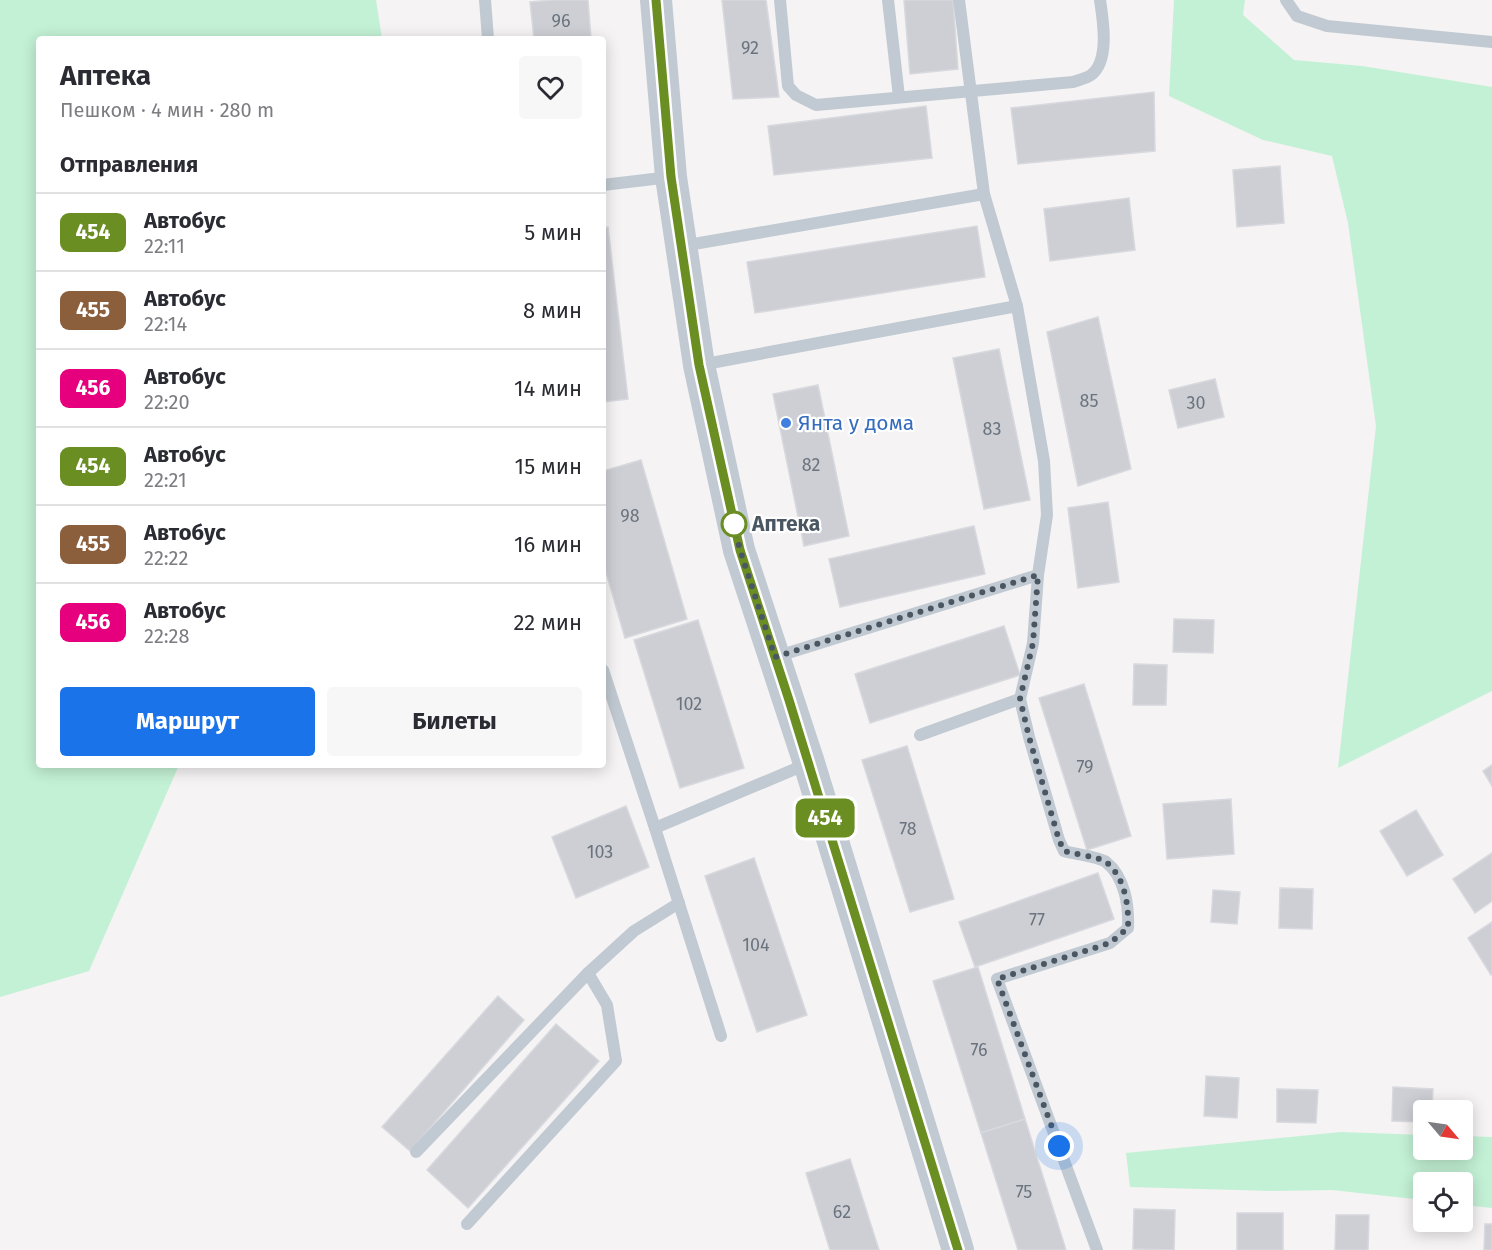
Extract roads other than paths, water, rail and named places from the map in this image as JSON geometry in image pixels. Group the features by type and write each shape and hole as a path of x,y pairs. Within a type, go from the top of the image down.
{"street":[{"path":"656,0 671,177 699,365 740,550 958,1250"}],"lane":[{"path":"485,0 488,36"},
{"path":"780,0 788,86 796,95 816,105 1073,82 1092,74 1101,60 1104,35 1100,0"},
{"path":"888,0 899,97"},
{"path":"959,0 984,194 1017,306 1044,461 1047,515 1038,575 1033,643 1020,699 1064,851 1105,861 1120,880 1129,911 1128,928 1110,943 997,979 1097,1250"},
{"path":"1286,0 1296,16 1327,26 1492,42"},
{"path":"606,186 671,177"},
{"path":"681,247 984,194"},
{"path":"699,365 1017,306"},
{"path":"775,657 1038,575"},
{"path":"606,679 721,1036"},
{"path":"920,735 1020,699"},
{"path":"655,828 808,764"},
{"path":"416,1152 588,973 634,932 679,903"},
{"path":"467,1224 616,1061 607,1005 588,973"}],"place":[{"name":"Янта у дома","path":"786,423"},
{"name":"Аптека","path":"734,524"}]}
